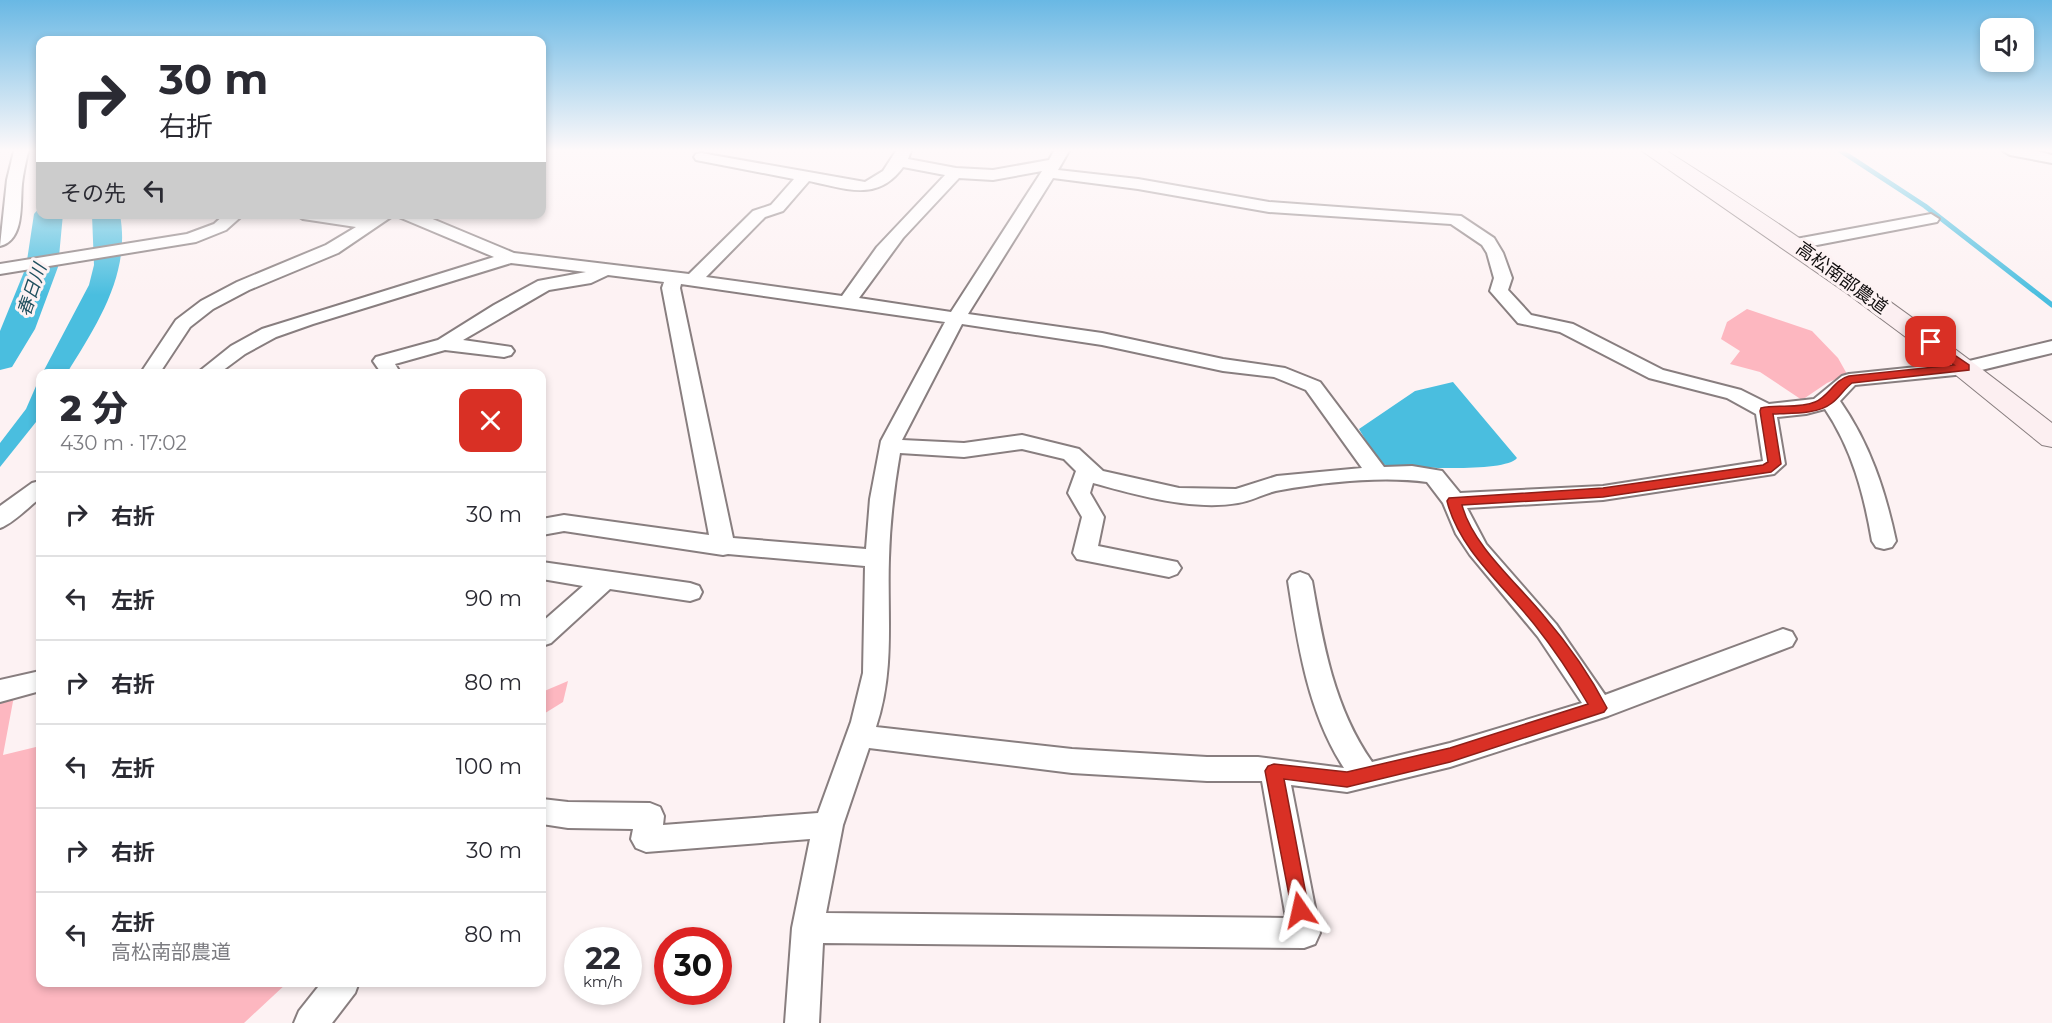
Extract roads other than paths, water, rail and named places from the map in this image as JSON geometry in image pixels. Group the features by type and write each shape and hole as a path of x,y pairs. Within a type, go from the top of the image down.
{"street":[{"path":"0,241 8,234 12,222 9,199"},
{"path":"723,546 671,288 759,214 777,208 785,199"},
{"path":"848,303 869,269 929,199"},
{"path":"802,1023 808,928 828,825 859,736 876,673 877,558 881,499 890,445 956,319 1032,199"},
{"path":"1222,199 1269,207 1455,219 1488,242 1500,265 1503,278 1499,291 1525,319 1566,328 1656,374 1734,394 1766,411 1814,407 1829,400 1839,387 1849,380 1965,368 2052,347"},
{"name":"高松南部農道","path":"1726,199 1796,244 1965,368 2052,438"},
{"path":"0,269 173,241 205,233 228,219"},
{"path":"337,219 371,224"},
{"path":"153,369 183,324 207,305 243,286 332,249 379,219"},
{"path":"418,219 437,225 510,258 684,279 1102,339 1223,365 1278,372 1312,386 1378,474"},
{"path":"1796,244 1931,219"},
{"path":"208,369 238,350 278,330 510,258"},
{"path":"389,369 383,361 445,344 500,309 544,285 585,279 608,269"},
{"path":"445,344 504,351"},
{"path":"1829,400 1846,424 1866,466 1884,541"},
{"path":"1454,501 1603,493 1766,469 1774,464 1766,411"},
{"path":"890,445 964,450 1022,442 1071,454 1095,476 1130,486 1179,495 1237,496 1276,483 1338,476 1412,473 1434,476 1454,501 1459,521 1483,555 1540,620 1576,669 1599,708"},
{"path":"1087,470 1079,493 1093,517 1085,553 1118,557 1169,568"},
{"path":"0,520 9,510 36,491"},
{"path":"546,522 723,546 801,554 877,558"},
{"path":"546,572 690,592"},
{"path":"546,632 604,581"},
{"path":"1300,581 1311,648 1324,696 1343,742 1365,775"},
{"path":"859,736 1072,761 1274,771 1347,780 1450,755 1599,708 1783,639"},
{"path":"0,691 36,682"},
{"path":"808,928 1304,933 1274,771"},
{"path":"546,812 567,815 650,816 646,838 828,825"},
{"path":"311,1023 339,987"}],"water":[{"path":"92,219 120,219 121,257 109,298 100,317 69,369 45,369 89,285 94,265"},
{"path":"1453,382 1517,458 1509,463 1496,466 1458,468 1380,464 1359,429 1415,391"},
{"path":"36,386 36,422 0,467 0,443 26,409"}],"waterway":[{"path":"1914,199 2052,305"},
{"name":"春日川","path":"0,360 18,329 42,267 48,219"}]}
